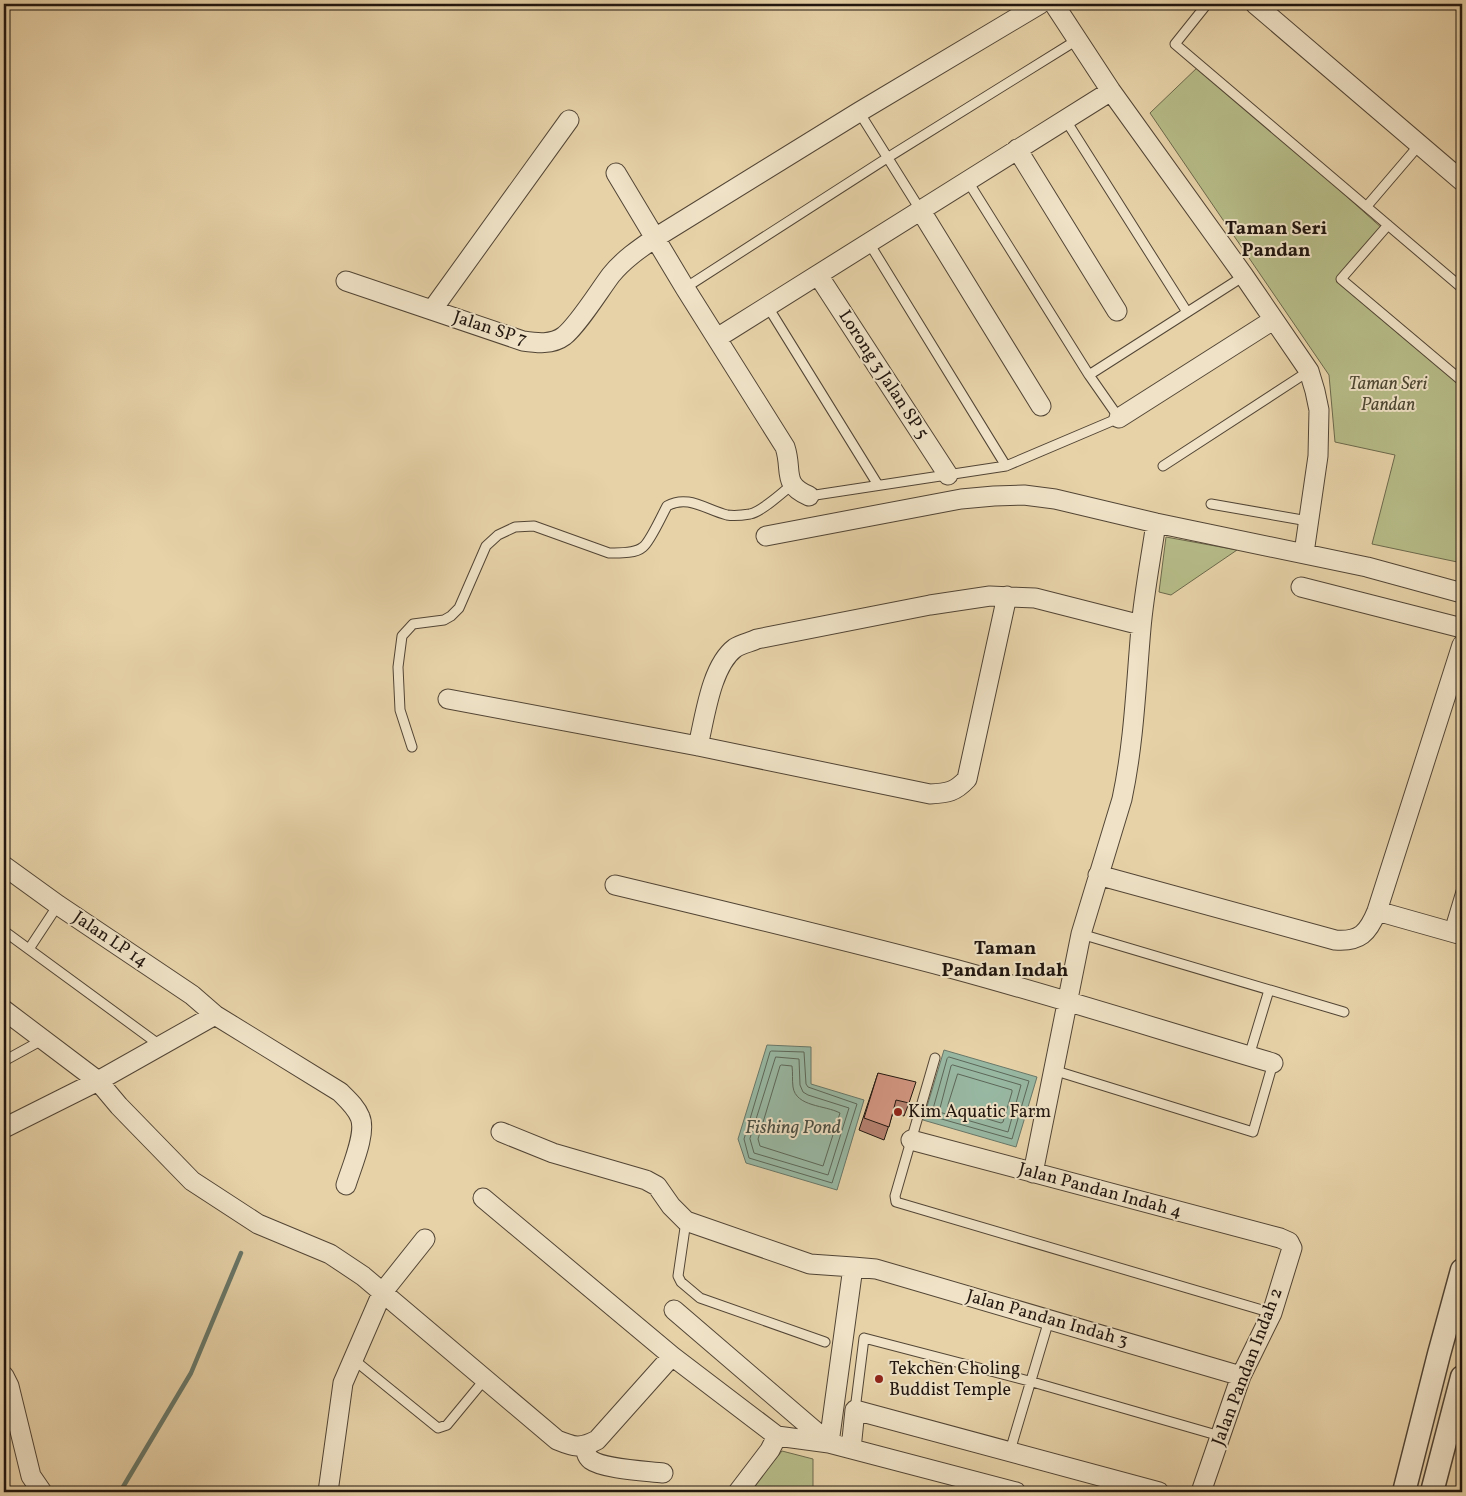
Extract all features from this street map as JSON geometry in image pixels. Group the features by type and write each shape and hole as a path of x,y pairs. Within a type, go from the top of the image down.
{"street":[{"name":"Jalan SP 7","path":"346,281 523,341 552,342 564,336 573,326 624,261 655,238 859,112 1040,4"},
{"path":"1054,4 1111,91 1244,276 1309,371 1316,390 1319,410 1318,456 1304,553"},
{"path":"1255,4 1462,182"},
{"path":"717,338 1111,91"},
{"path":"432,310 569,120"},
{"path":"1017,149 1116,311"},
{"path":"616,173 785,448 788,457 789,478 792,485 798,491 809,496"},
{"path":"921,211 1041,406"},
{"name":"Lorong 3 Jalan SP 5","path":"818,275 948,475"},
{"path":"1119,418 1273,320"},
{"path":"766,536 961,499 1024,495 1055,499 1156,523 1367,567 1462,593"},
{"path":"1033,1173 1066,1000 1081,934 1122,799 1131,749 1141,625 1156,523"},
{"path":"1301,587 1462,628"},
{"path":"698,746 715,676 723,661 736,648 757,639 930,605 990,596 1035,598 1141,625"},
{"path":"448,699 698,746 930,794 944,793 958,789 967,779 1007,596"},
{"path":"1098,875 1335,940 1356,939 1372,925 1462,645"},
{"name":"Jalan LP 14","path":"4,866 58,905 192,995 215,1015 340,1092 354,1105 363,1129 346,1185"},
{"path":"615,885 792,927 954,969 1066,1000 1273,1064"},
{"path":"1377,911 1455,933"},
{"path":"4,1010 98,1081 192,1181 258,1224 330,1254 363,1276 557,1440 572,1446 586,1446 597,1440 672,1356"},
{"path":"4,1128 98,1081 215,1015"},
{"path":"502,1132 553,1153 646,1180 657,1186 671,1206 686,1220"},
{"name":"Jalan Pandan Indah 4","path":"911,1140 1280,1238 1289,1242"},
{"path":"482,1198 672,1356 777,1436 829,1443 1016,1492"},
{"name":"Jalan Pandan Indah 3","path":"686,1220 810,1264 876,1269 1241,1376"},
{"path":"328,1492 343,1382 382,1293 425,1239"},
{"name":"Jalan Pandan Indah 2","path":"1201,1492 1241,1376 1272,1313 1292,1248 1289,1242"},
{"path":"829,1443 853,1267"},
{"path":"1405,1492 1462,1270"},
{"path":"674,1310 829,1443"},
{"path":"1439,1354 1440,1382 1444,1393 1459,1401"},
{"path":"4,1376 9,1386 31,1476 42,1492"},
{"path":"1432,1492 1459,1401 1462,1377"},
{"path":"1405,1492 1434,1411 1442,1405 1459,1401"},
{"path":"851,1449 854,1410 1159,1492"},
{"path":"738,1492 770,1450 777,1436"},
{"path":"586,1446 586,1454 592,1460 607,1466 663,1473"}],"lane":[{"path":"1207,4 1175,44 1462,288"},
{"path":"685,288 887,158 1077,40"},
{"path":"859,112 921,211"},
{"path":"1065,119 1187,312"},
{"path":"1367,206 1420,144"},
{"path":"809,496 1006,466 1119,418 1089,375 967,180"},
{"path":"1388,225 1341,279 1462,381"},
{"path":"869,243 1006,466"},
{"path":"1089,375 1244,276"},
{"path":"768,307 878,485"},
{"path":"1163,466 1309,371"},
{"path":"412,747 400,710 398,667 402,636 413,624 444,620 459,608 486,546 498,535 515,527 534,526 609,553 622,553 644,546 667,506 673,503 690,502 728,515 751,514 792,485"},
{"path":"1211,504 1308,522"},
{"path":"1455,933 1462,888"},
{"path":"29,949 58,905"},
{"path":"4,930 161,1046"},
{"path":"1081,934 1344,1012"},
{"path":"1249,1056 1270,990"},
{"path":"4,1061 44,1039"},
{"path":"935,1058 895,1196 896,1202 1272,1313"},
{"path":"1053,1070 1253,1132 1273,1064"},
{"path":"686,1220 678,1276 681,1282 700,1298 826,1342"},
{"path":"1010,1451 1049,1320"},
{"path":"854,1410 864,1338 1220,1436"},
{"path":"353,1359 438,1428 447,1425 484,1379"}],"green space":[{"name":"Taman Seri Pandan","path":"1200,65 1384,230 1341,279 1462,381 1462,563 1372,544 1395,455 1335,442 1329,375 1150,113"},
{"path":"1166,537 1237,550 1171,595 1159,592"},
{"path":"782,1451 813,1459 813,1492 749,1491"}],"water":[{"name":"Fishing Pond","path":"767,1045 811,1047 811,1084 864,1100 837,1190 746,1163 738,1139"},
{"path":"944,1050 1037,1077 1016,1147 923,1120"}],"building":[{"path":"878,1073 916,1082 909,1103 896,1100 889,1127 864,1118"}],"waterway":[{"path":"120,1492 191,1373 241,1253"}],"place":[{"name":"Kim Aquatic Farm","path":"898,1112"},
{"name":"Tekchen Choling Buddist Temple","path":"879,1379"}],"district":[{"name":"Taman Seri Pandan","path":"1276,240"},
{"name":"Taman Pandan Indah","path":"1005,960"}]}
